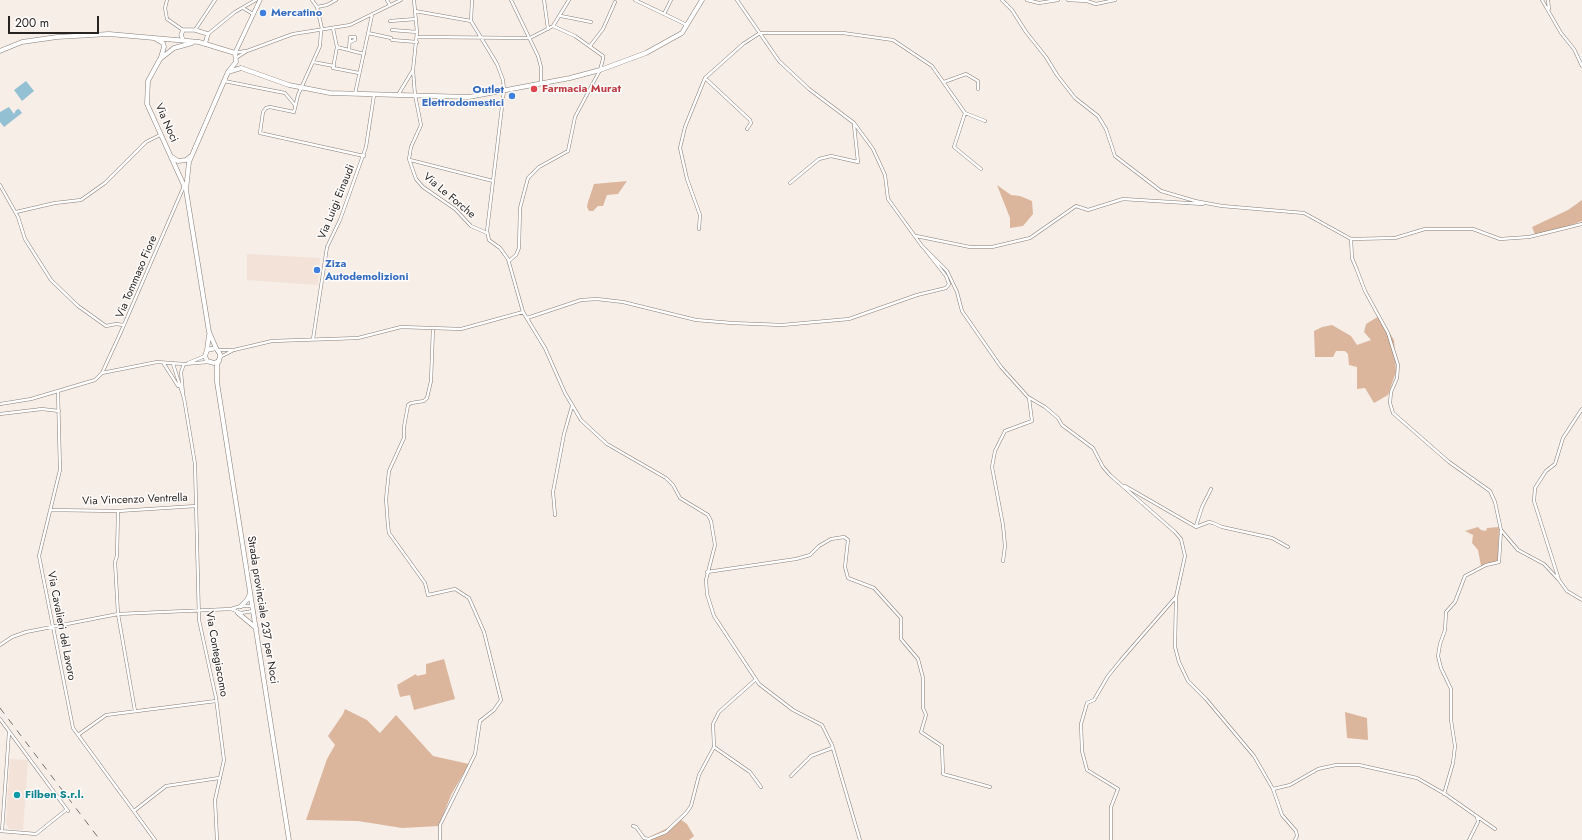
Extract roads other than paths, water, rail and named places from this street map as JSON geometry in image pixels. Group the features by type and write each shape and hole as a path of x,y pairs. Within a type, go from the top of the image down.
{"main road":[{"path":"228,72 241,68 302,88 330,93 469,97 541,84 600,70 660,47 682,33 688,26 700,0"},
{"path":"0,51 22,42 109,34 150,36 196,42 235,53 236,60 241,68"},
{"path":"150,36 163,43 164,52 160,59"},
{"name":"Via Noci","path":"196,42 174,48 160,59 148,81 146,93 147,104 185,188 209,332 217,349 219,359"},
{"path":"185,188 193,154 228,72 236,60"},
{"path":"171,157 178,161 183,161 193,154"},
{"name":"Via Noci","path":"205,356 209,332"},
{"path":"207,350 217,349"},
{"name":"Strada provinciale 237 per Noci","path":"205,356 217,382"},
{"path":"209,362 219,359"},
{"name":"Strada provinciale 237 per Noci","path":"219,359 216,370 217,382 288,840"},
{"path":"241,606 250,594"},
{"path":"238,612 256,628"}],"street":[{"path":"167,0 165,8 167,19 183,30 195,30 208,34"},
{"path":"195,30 214,0"},
{"path":"205,44 208,34 242,8 256,0"},
{"path":"235,53 260,0"},
{"path":"312,0 317,7 321,30 320,46 295,105 294,112 270,107 266,108 263,112 260,132 364,156"},
{"path":"317,7 327,5 336,0"},
{"path":"387,0 390,5"},
{"path":"235,53 247,51 293,34 350,25 401,0"},
{"path":"414,0 417,42 413,70 415,95 421,125 411,147 409,159 493,181"},
{"path":"473,0 471,21 497,64 503,80 504,90 487,233 489,240 500,248 509,261 523,312 545,348 564,393 581,420 607,444 666,478 673,485 680,498 708,515 713,527 715,545 706,580 707,594 714,616 755,680 766,691 787,706 822,725 832,748 860,840"},
{"path":"511,0 530,38 541,67 541,84"},
{"path":"544,0 548,29"},
{"path":"417,37 530,38 554,26 569,0"},
{"path":"637,0 688,26"},
{"path":"664,14 670,0"},
{"path":"527,318 581,300 597,298 623,302 696,320 782,325 850,319 917,295 948,286 946,276 926,254 916,236 888,199 885,174 873,149 854,123 810,89 779,61 737,0"},
{"path":"1002,0 1012,10 1026,32 1075,98 1098,116 1106,129 1115,156 1161,190 1195,201 1246,210 1304,213 1351,239 1394,238 1425,229 1473,230 1500,239 1529,237 1582,224"},
{"path":"1026,0 1039,3 1058,0"},
{"path":"1068,0 1087,1 1096,4 1116,0"},
{"path":"1542,0 1549,9 1562,33 1574,49 1582,66"},
{"path":"1548,0 1549,9"},
{"path":"590,46 603,29 615,2"},
{"path":"242,8 253,14"},
{"path":"415,11 471,21"},
{"path":"355,94 372,15"},
{"path":"561,16 591,22"},
{"path":"390,21 416,19"},
{"path":"509,261 516,255 519,248 520,208 528,178 540,167 568,151 576,117 600,70 603,56 575,36 554,26"},
{"path":"333,67 337,47 334,28"},
{"path":"183,30 181,35 183,40"},
{"path":"392,30 417,32"},
{"path":"368,33 392,39 417,42"},
{"path":"699,230 700,215 687,179 680,148 685,126 706,78 743,44 760,33 761,35 843,33 893,40 932,66 965,113 985,121"},
{"path":"349,50 350,42"},
{"path":"337,47 364,54"},
{"path":"236,60 247,51"},
{"path":"313,62 359,73"},
{"path":"398,95 413,70"},
{"path":"944,82 966,74 978,81 978,89"},
{"path":"706,78 750,120 751,123 747,129"},
{"path":"224,81 285,94 295,105"},
{"name":"Via Luigi Einaudi","path":"313,339 327,247 340,220 364,156 374,95"},
{"path":"965,113 954,147 981,169"},
{"path":"790,183 819,159 831,156 858,162 854,123"},
{"path":"16,212 55,203 81,200 105,183 146,142 160,135"},
{"name":"Via Le Forche","path":"409,159 412,173 423,187 455,209 472,226 487,233"},
{"path":"0,185 16,212 25,239 51,280 78,306 106,326 116,324 124,325"},
{"name":"Via Tommaso Fiore","path":"102,372 185,188"},
{"path":"916,236 970,247 992,247 1030,238 1076,206 1088,210 1123,199 1215,205"},
{"path":"1351,239 1352,258 1365,291 1388,333 1397,359 1397,378 1391,398 1393,413 1449,462 1490,491 1495,502 1501,530 1499,562 1486,565 1465,576 1455,602 1446,612 1445,630 1438,656 1440,668 1451,689 1451,720 1455,746 1453,763 1444,794"},
{"path":"922,246 947,271 957,292 962,311 1001,367 1028,397 1045,407 1058,418 1062,425 1093,448 1103,467 1181,539 1185,556 1176,597 1175,647 1178,662 1188,681 1254,756 1273,789 1282,815 1296,831 1296,840"},
{"path":"217,349 234,350 272,341 358,338 401,327 461,329 523,312"},
{"path":"433,328 431,381 427,398 424,401 411,403 408,406 404,427 404,438 389,470 386,499 389,533 425,583 428,595 455,589 469,598 484,632 501,700 494,710 480,721 475,754 440,825 440,840"},
{"path":"219,359 234,350"},
{"path":"184,364 199,360 205,356"},
{"path":"0,404 32,399 94,380 102,372 157,362 164,364 184,364 209,362"},
{"name":"Via Contegiacomo","path":"164,364 173,376 184,398"},
{"name":"Via Contegiacomo","path":"173,364 184,398"},
{"name":"Via Contegiacomo","path":"184,364 181,372 195,464 199,620 216,701 224,760 215,800 217,840"},
{"name":"Via Cavalieri del Lavoro","path":"58,390 60,470 40,556 73,728 155,840"},
{"path":"1003,561 1005,546 1003,525 992,467 995,451 1005,431 1032,422 1028,397"},
{"path":"555,515 553,492 564,434 572,405"},
{"path":"0,414 42,409 59,411"},
{"path":"1559,580 1550,547 1534,501 1535,488 1546,471 1555,464 1563,438 1582,409"},
{"path":"1118,482 1196,527"},
{"path":"1196,527 1202,507 1211,489"},
{"name":"Via Vincenzo Ventrella","path":"50,510 118,511 196,506"},
{"path":"118,511 117,556 115,562 118,614 135,711"},
{"path":"1196,527 1209,522 1222,527 1272,538 1288,547"},
{"path":"1501,530 1518,550 1544,564 1567,591 1582,600"},
{"path":"707,572 796,559 810,555 818,546 831,539 844,537 848,540 845,567 848,578 874,588 902,618 901,639 918,659 923,678 923,708 926,715 922,732 942,746 943,774 990,787"},
{"path":"1111,840 1111,807 1118,789 1087,770 1082,750 1081,724 1087,703 1094,700 1117,665 1176,597"},
{"path":"0,645 21,633 118,614 199,609 231,609 241,606 253,608"},
{"path":"231,609 244,613 253,608"},
{"path":"633,826 636,827 644,838 649,839 666,832 676,824 691,806 699,775 714,747 713,724 719,712 755,680"},
{"path":"78,735 106,715 216,701"},
{"path":"0,719 67,810 36,834 1,831 9,732"},
{"path":"714,747 716,750 750,772 761,787"},
{"path":"791,776 811,756 832,748"},
{"path":"1273,789 1290,785 1318,769 1344,764 1359,765 1417,778 1444,794 1495,829"},
{"path":"134,811 166,786 219,778"},
{"path":"1469,840 1478,822 1477,817"}],"water":[{"path":"26,81 34,91 22,101 14,90"},
{"path":"9,107 14,114 16,110 19,109 22,113 4,127 0,122 0,112"}],"railway":[{"path":"0,708 100,840"}],"place":[{"name":"Mercatino","path":"263,13"},
{"name":"Farmacia Murat","path":"534,89"},
{"name":"Outlet Elettrodomestici","path":"512,96"},
{"name":"Ziza Autodemolizioni","path":"317,270"},
{"name":"Filben S.r.l.","path":"17,795"}]}
